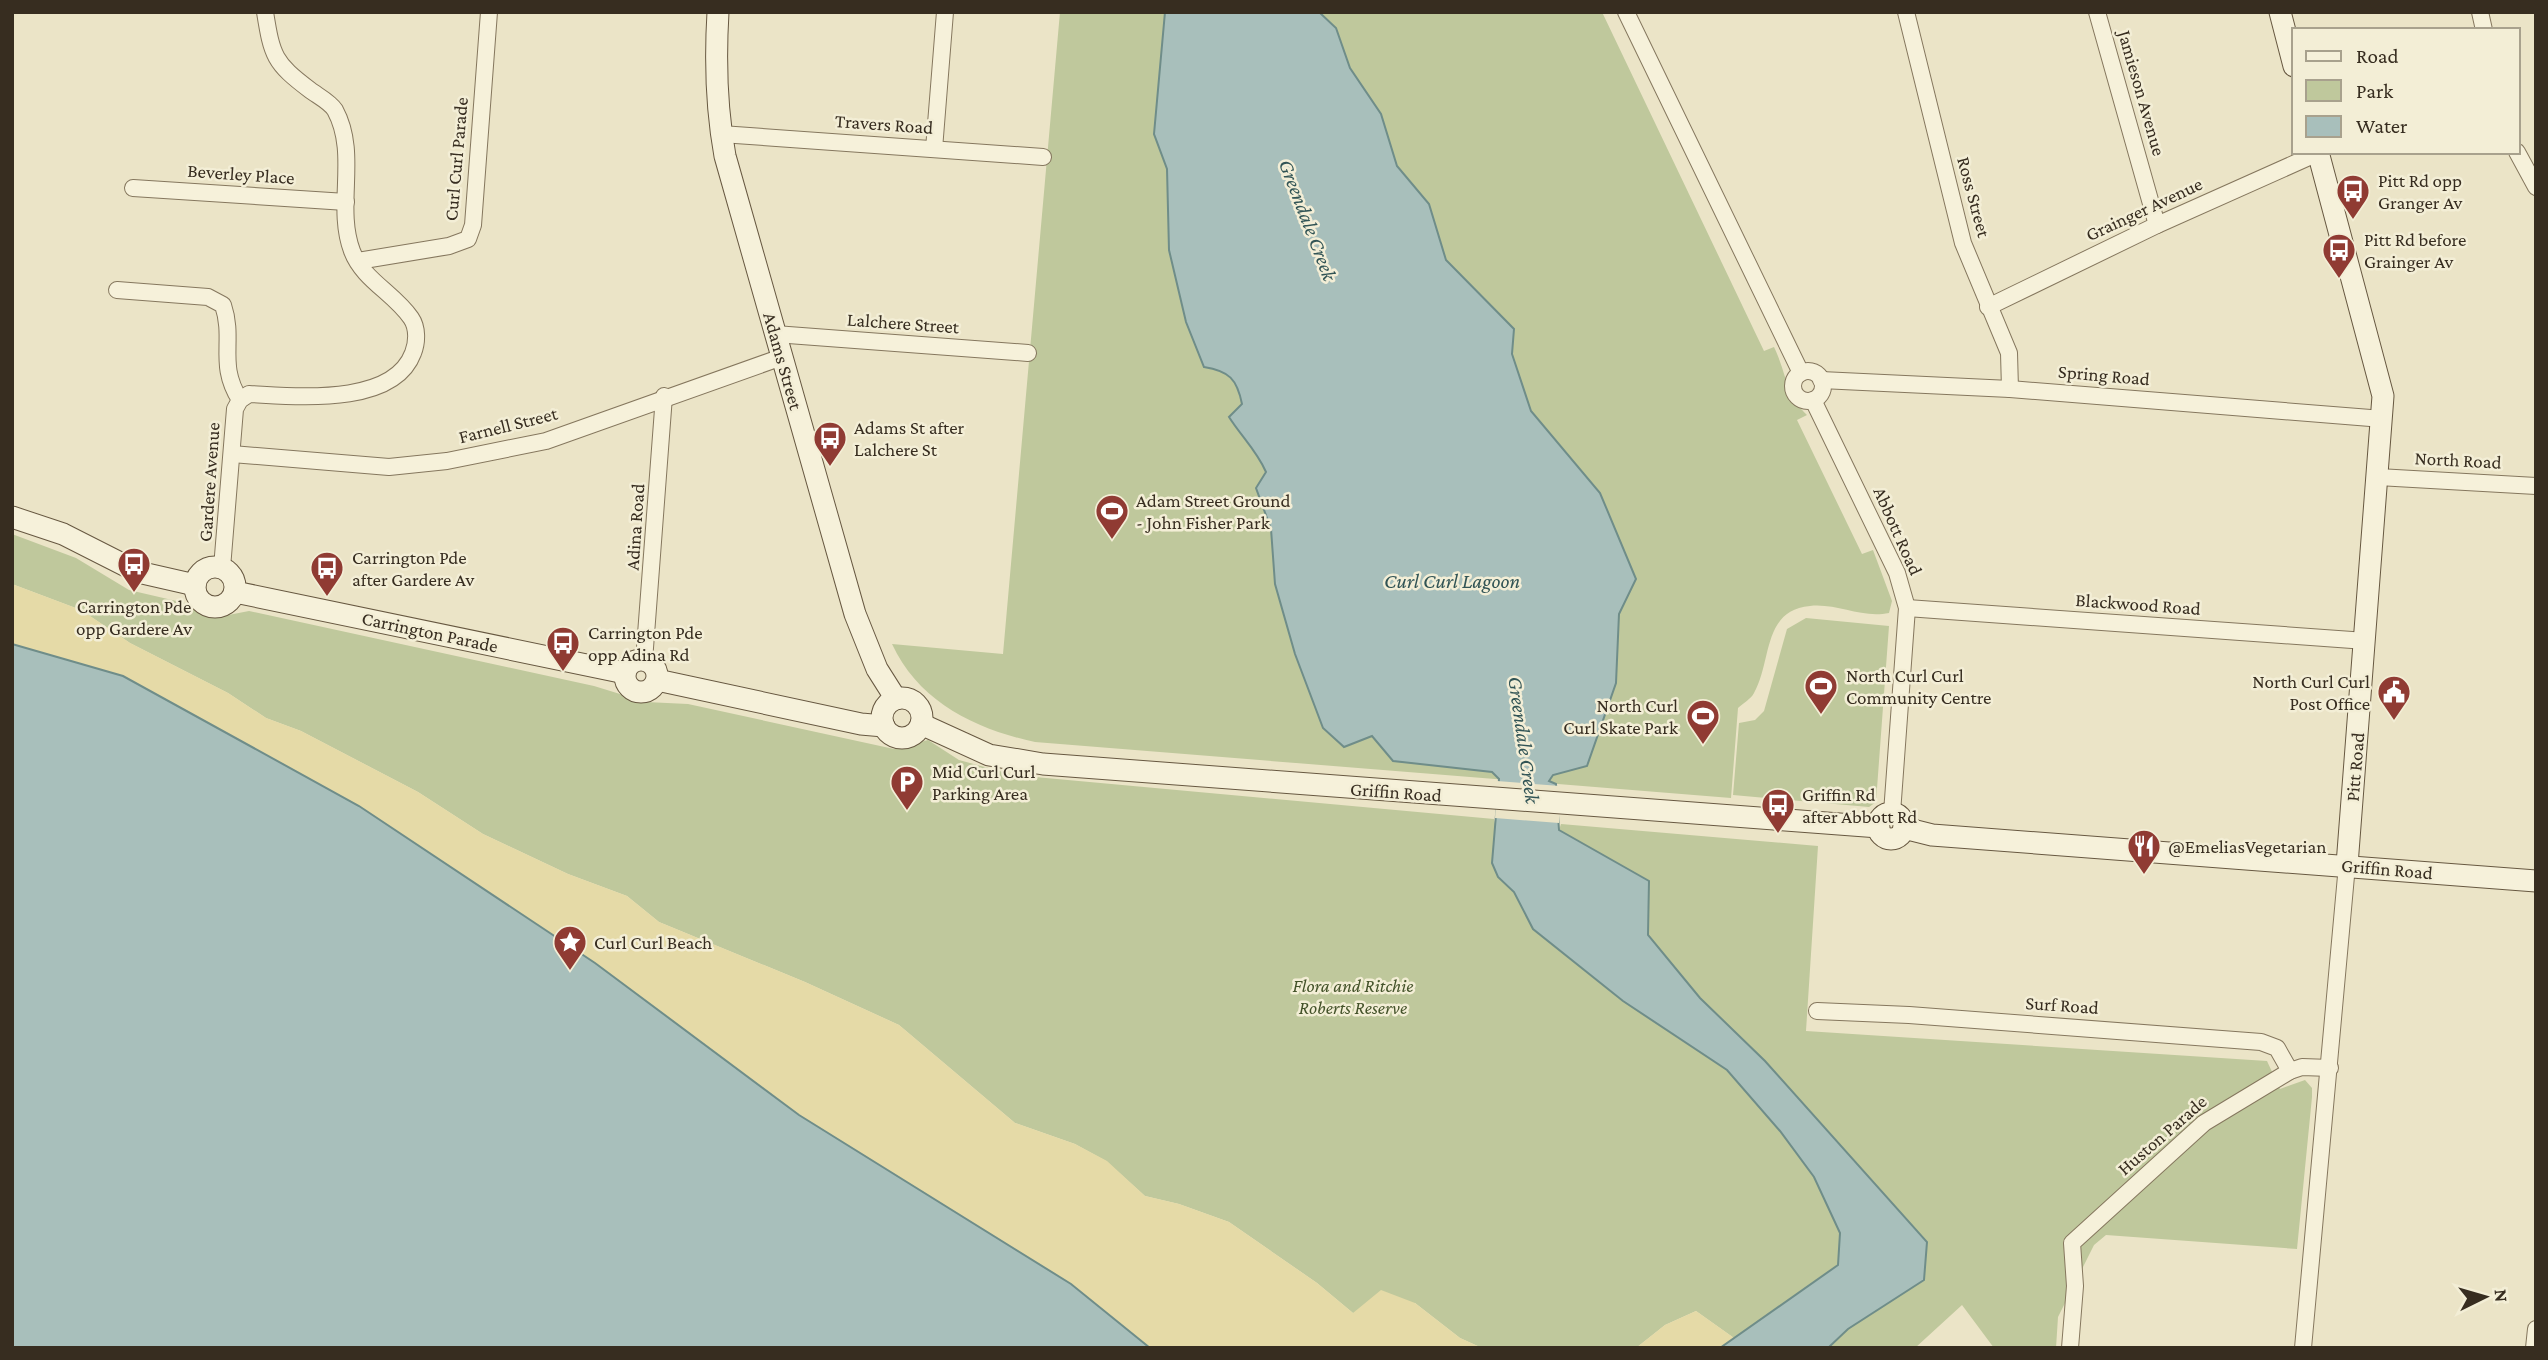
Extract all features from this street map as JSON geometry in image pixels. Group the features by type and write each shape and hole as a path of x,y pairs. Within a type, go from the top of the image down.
{"main road":[{"name":"Adams Street","path":"718,12 714,65 721,134 855,614 877,669 896,699"},
{"path":"2280,12 2292,58"},
{"name":"Pitt Road","path":"2319,154 2379,377 2383,419 2347,865"},
{"path":"12,517 63,534 138,572 195,584"},
{"path":"222,568 232,576 235,592 228,602 214,607 201,601 195,584 204,570 222,568"},
{"name":"Carrington Parade","path":"235,592 625,673"},
{"path":"644,661 653,666 657,680 651,689 640,693 630,688 625,673 634,662 644,661"},
{"path":"657,680 851,722 884,726 900,738 913,735 921,724 921,711 914,701 896,699 883,713 884,726"},
{"name":"Griffin Road","path":"921,724 978,751 1019,761 1560,805 1892,823 1932,835 2536,881"}],"street":[{"name":"Gardere Avenue","path":"222,568 235,409 240,400 248,394 335,398 363,391 408,365 417,342 413,320 373,281 351,250 346,202 347,140 334,108 289,74 272,53 265,12"},
{"name":"Curl Curl Parade","path":"358,261 449,246 468,239 473,225 489,12"},
{"path":"934,149 945,12"},
{"name":"Abbott Road","path":"1626,12 1801,373 1793,385 1796,395 1803,400 1813,400 1897,572 1907,608 1892,823"},
{"name":"Ross Street","path":"1906,12 1963,243 2009,353 2010,389"},
{"name":"Jamieson Avenue","path":"2097,12 2157,225"},
{"name":"Travers Road","path":"721,134 1043,157"},
{"name":"Grainger Avenue","path":"1988,307 2157,225 2314,154"},
{"path":"2518,154 2536,187"},
{"name":"Beverley Place","path":"133,187 346,202"},
{"path":"117,290 208,297 223,305 228,320 226,372 240,400"},
{"name":"Lalchere Street","path":"775,334 1028,353"},
{"name":"Farnell Street","path":"232,454 389,467 447,461 545,441 664,396 782,357"},
{"path":"1801,373 1815,373 1821,380 1820,394 1813,400"},
{"name":"Spring Road","path":"1821,380 1829,378 2010,389 2383,419"},
{"name":"Adina Road","path":"644,661 664,396"},
{"name":"North Road","path":"2378,477 2536,486"},
{"name":"Blackwood Road","path":"1907,608 2366,642"},
{"name":"Pitt Road","path":"2304,1348 2347,865"},
{"name":"Surf Road","path":"1817,1011 1909,1015 2261,1042 2277,1048 2290,1071"},
{"name":"Huston Parade","path":"2070,1348 2075,1286 2072,1243 2204,1122 2290,1071 2302,1067 2330,1068"},
{"path":"2534,1348 2536,1329"}],"green space":[{"path":"1060,12 1602,12 1764,351 1774,347 1790,391 1807,415 1797,420 1862,554 1873,550 1892,601 1889,613 1869,614 1810,606 1795,610 1784,617 1771,639 1760,681 1754,693 1738,708 1731,798 1035,742 971,721 933,697 917,682 892,644 1003,654"},
{"name":"Flora and Ritchie Roberts Reserve","path":"12,534 76,558 129,590 185,603 213,618 249,611 594,686 646,702 688,704 894,749 928,740 959,760 1014,775 1494,819 1496,828 1493,842 1498,877 1514,892 1533,929 1623,1001 1727,1070 1780,1131 1814,1177 1840,1233 1838,1265 1734,1338 1696,1311 1665,1325 1636,1348 1482,1348 1460,1338 1415,1303 1353,1313 1317,1283 1229,1222 1179,1204 1145,1196 1106,1161 1075,1144 1015,1123 899,1025 805,982 659,922 627,896 568,874 483,834 418,792 301,731 266,718 228,693 130,643 81,610 12,584"},
{"name":"North Curl Curl Community Centre","path":"1806,618 1889,626 1876,802 1869,807 1733,795 1739,723 1755,720 1764,711 1787,629"},
{"path":"1561,824 1818,846 1806,1031 2267,1061 2280,1089 2305,1080 2312,1088 2312,1097 2297,1249 2106,1235 2094,1245 2058,1317 2056,1348 1994,1348 1962,1305 1915,1348 1828,1348 1927,1242 1765,1061 1700,998 1648,935 1649,881 1559,830"}],"sand":[{"name":"Curl Curl Beach","path":"12,584 81,610 130,643 228,693 266,718 301,731 418,792 483,834 568,874 627,896 659,922 805,982 899,1025 1015,1123 1075,1144 1107,1161 1145,1196 1179,1204 1229,1222 1317,1283 1353,1313 1381,1290 1415,1303 1460,1338 1482,1348 857,1348 12,799"},
{"path":"1696,1311 1734,1338 1720,1348 1636,1348 1665,1325"}],"water":[{"name":"Curl Curl Lagoon","path":"1165,12 1319,12 1336,28 1350,68 1381,114 1397,166 1429,204 1446,260 1514,329 1512,354 1531,411 1600,493 1636,579 1619,614 1616,683 1587,766 1553,775 1549,781 1556,784 1559,830 1649,881 1648,935 1700,998 1765,1061 1927,1242 1924,1280 1848,1329 1828,1348 1720,1348 1838,1265 1840,1233 1814,1177 1780,1131 1727,1070 1623,1001 1533,929 1514,892 1498,877 1492,863 1499,779 1492,772 1393,761 1372,736 1344,747 1323,728 1295,654 1275,584 1271,529 1256,488 1266,472 1229,417 1242,404 1234,382 1220,371 1204,367 1186,322 1169,250 1167,169 1154,134"},
{"path":"12,644 123,676 359,806 595,963 799,1115 1071,1284 1150,1348 12,1348"}],"pier":[{"path":"1497,781 1560,786 1559,823 1495,818"}],"place":[{"name":"Pitt Rd opp Granger Av","path":"2353,221"},
{"name":"Pitt Rd before Grainger Av","path":"2339,280"},
{"name":"Adams St after Lalchere St","path":"830,468"},
{"name":"Adam Street Ground - John Fisher Park","path":"1112,541"},
{"name":"Carrington Pde opp Gardere Av","path":"134,594"},
{"name":"Carrington Pde after Gardere Av","path":"327,598"},
{"name":"Carrington Pde opp Adina Rd","path":"563,673"},
{"name":"North Curl Curl Community Centre","path":"1821,716"},
{"name":"North Curl Curl Post Office","path":"2394,722"},
{"name":"North Curl Curl Skate Park","path":"1703,746"},
{"name":"Mid Curl Curl Parking Area","path":"907,812"},
{"name":"Griffin Rd after Abbott Rd","path":"1778,835"},
{"name":"@EmeliasVegetarian","path":"2144,876"},
{"name":"Curl Curl Beach","path":"570,972"}],"water label":[{"name":"Greendale Creek","path":"1308,220"},
{"name":"Greendale Creek","path":"1524,740"}]}
